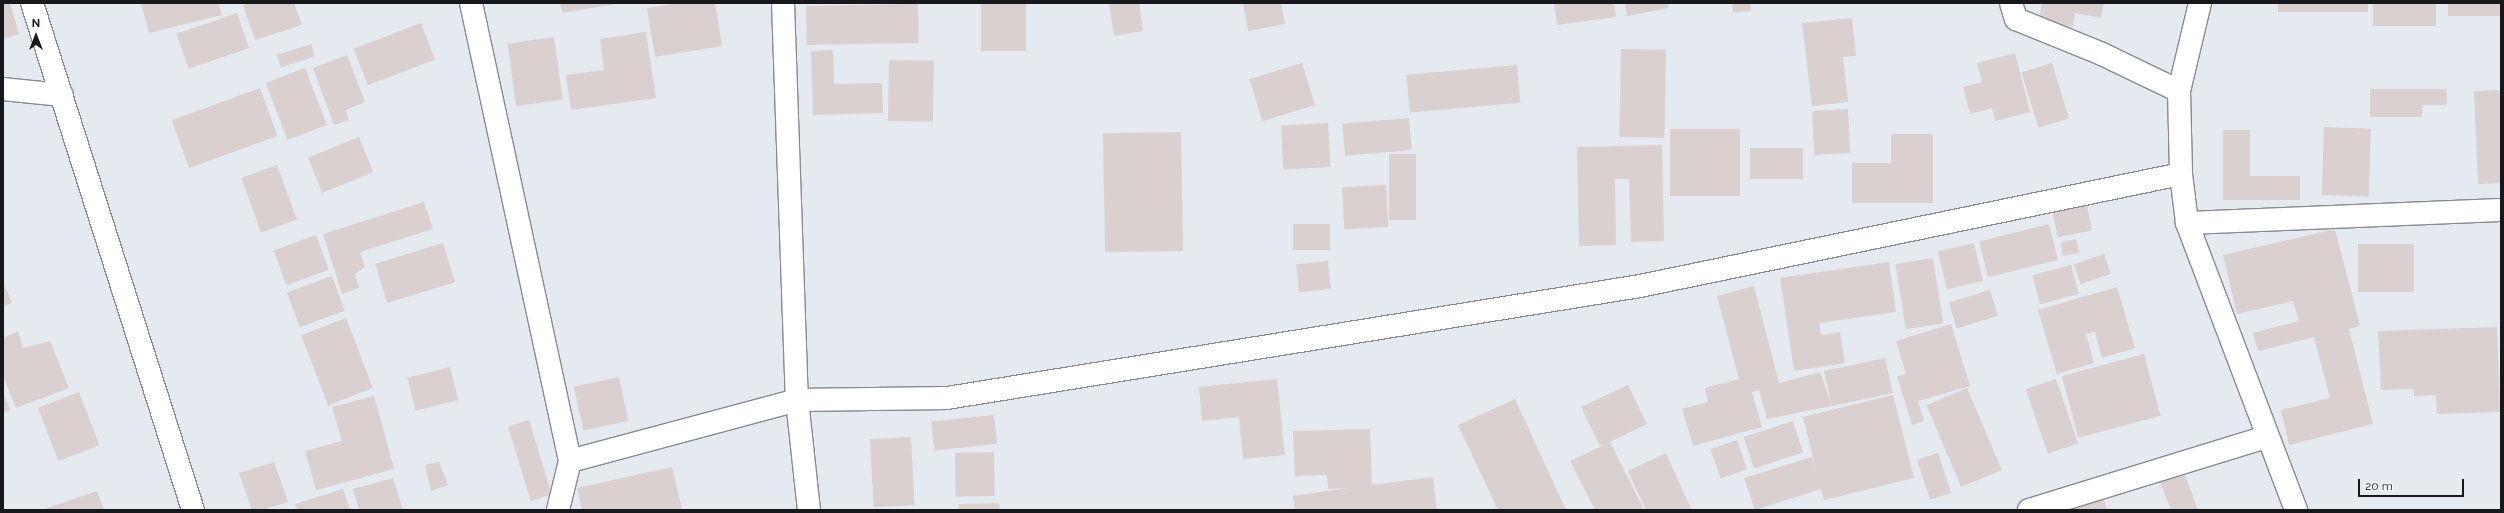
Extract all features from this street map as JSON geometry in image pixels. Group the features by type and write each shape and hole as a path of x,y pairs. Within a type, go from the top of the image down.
{"street":[{"path":"32,3 193,510"},
{"path":"471,3 570,461 558,510"},
{"path":"783,3 796,400 809,510"},
{"path":"2011,3 2016,19 2102,54 2179,91"},
{"path":"2200,3 2179,91 2181,174 2187,223 2266,437 2296,510"},
{"path":"3,89 62,95"},
{"path":"570,461 796,400 947,398 1616,290 2181,174"},
{"path":"2187,223 2501,210"},
{"path":"2029,510 2266,437"}],"building":[{"path":"3,3 10,3 19,34 3,39"},
{"path":"141,3 218,3 222,15 149,33"},
{"path":"250,3 294,3 302,25 255,40 243,5"},
{"path":"560,3 617,3 617,4 562,13"},
{"path":"680,3 715,3 722,46 655,57 647,8"},
{"path":"981,3 1026,3 1026,51 981,51"},
{"path":"1109,3 1139,3 1143,31 1114,36"},
{"path":"1243,3 1281,3 1285,24 1248,31"},
{"path":"1554,3 1614,3 1616,17 1557,25"},
{"path":"1625,3 1668,3 1669,8 1627,16"},
{"path":"1732,3 1750,3 1751,11 1733,13"},
{"path":"2042,3 2104,3 2101,18 2075,13 2073,27 2039,20"},
{"path":"2278,3 2368,3 2368,12 2278,12"},
{"path":"2373,3 2436,3 2436,26 2373,26"},
{"path":"2448,3 2501,3 2501,16 2448,16"},
{"path":"918,4 919,43 807,45 806,6"},
{"path":"237,13 249,48 189,69 176,34"},
{"path":"1852,18 1856,56 1843,57 1848,102 1812,106 1802,23"},
{"path":"421,23 435,59 368,85 354,49"},
{"path":"646,32 656,98 571,110 566,75 604,70 600,39"},
{"path":"554,37 563,99 516,106 507,44"},
{"path":"311,44 315,56 281,67 277,55"},
{"path":"1621,49 1666,50 1664,138 1619,137"},
{"path":"833,50 834,84 882,83 883,113 813,115 811,51"},
{"path":"2015,53 2030,112 1995,121 1992,108 1970,114 1963,87 1982,82 1977,63"},
{"path":"347,55 365,102 346,110 349,120 334,125 313,68"},
{"path":"889,60 934,61 933,122 888,121"},
{"path":"1302,63 1315,105 1262,121 1249,79"},
{"path":"2052,63 2069,118 2038,128 2021,72"},
{"path":"1517,65 1520,103 1410,113 1406,75"},
{"path":"305,68 327,125 288,140 266,83"},
{"path":"260,88 277,136 189,168 172,120"},
{"path":"2370,89 2447,89 2447,105 2422,105 2422,117 2370,117"},
{"path":"2501,90 2501,183 2478,184 2474,91"},
{"path":"1848,109 1850,153 1814,155 1812,111"},
{"path":"1409,118 1412,150 1345,156 1342,124"},
{"path":"1328,123 1330,167 1283,169 1281,125"},
{"path":"2324,127 2371,129 2369,197 2322,195"},
{"path":"1670,129 1740,129 1740,196 1670,196"},
{"path":"2223,130 2250,130 2250,176 2300,176 2300,200 2223,200"},
{"path":"1181,132 1183,251 1105,252 1103,133"},
{"path":"1891,134 1933,134 1933,203 1852,203 1852,163 1891,163"},
{"path":"359,137 373,172 322,193 308,158"},
{"path":"1662,145 1664,241 1631,242 1629,179 1615,179 1616,245 1579,246 1577,147"},
{"path":"1750,148 1803,148 1803,179 1750,179"},
{"path":"1389,154 1416,154 1416,220 1389,220"},
{"path":"277,165 297,220 261,232 241,178"},
{"path":"1386,185 1388,227 1344,229 1342,187"},
{"path":"424,202 433,229 360,252 365,267 355,274 359,288 342,294 323,234"},
{"path":"2087,205 2092,231 2058,237 2053,212"},
{"path":"1293,224 1330,224 1330,250 1293,250"},
{"path":"2049,224 2058,260 1988,277 1979,241"},
{"path":"2335,229 2360,326 2349,329 2373,424 2289,445 2281,410 2330,398 2314,337 2258,351 2253,333 2299,321 2293,301 2237,314 2223,255"},
{"path":"316,235 329,270 286,285 274,250"},
{"path":"2076,239 2079,253 2063,256 2060,242"},
{"path":"443,243 455,282 387,303 375,264"},
{"path":"1974,243 1983,281 1947,289 1938,251"},
{"path":"2358,244 2414,244 2414,292 2358,292"},
{"path":"2104,254 2111,274 2081,284 2074,264"},
{"path":"1933,258 1943,323 1906,329 1895,264"},
{"path":"1328,261 1331,289 1299,292 1296,264"},
{"path":"1889,262 1896,312 1819,323 1821,335 1840,332 1845,363 1794,371 1780,278"},
{"path":"2071,265 2079,294 2040,304 2032,275"},
{"path":"332,276 345,311 300,327 287,292"},
{"path":"3,283 12,302 3,307"},
{"path":"1754,286 1779,383 1820,372 1832,406 1767,419 1759,390 1752,392 1762,427 1693,446 1682,409 1708,402 1705,388 1739,379 1717,296"},
{"path":"2117,287 2135,348 2102,358 2095,332 2086,334 2094,363 2057,374 2038,310"},
{"path":"1990,290 1998,316 1957,328 1949,303"},
{"path":"346,318 373,388 328,405 301,335"},
{"path":"1951,324 1970,386 1918,401 1924,421 1912,425 1897,376 1906,374 1896,341"},
{"path":"2497,327 2500,412 2437,414 2436,395 2414,396 2414,389 2381,390 2378,331"},
{"path":"18,331 23,348 50,341 69,388 16,408 3,376 3,338"},
{"path":"2144,354 2161,416 2078,438 2062,376"},
{"path":"1885,358 1893,393 1832,406 1824,371"},
{"path":"450,367 458,400 416,411 407,378"},
{"path":"619,377 628,421 583,431 574,387"},
{"path":"1277,379 1285,455 1243,459 1239,417 1202,421 1199,387"},
{"path":"2056,379 2078,443 2048,454 2026,389"},
{"path":"1628,385 1647,424 1610,442 1644,510 1595,510 1570,461 1604,445 1600,446 1581,407"},
{"path":"1967,388 2002,470 1961,487 1926,405"},
{"path":"3,392 10,410 3,413"},
{"path":"79,392 99,445 58,461 38,408"},
{"path":"1893,395 1914,478 1824,500 1821,489 1755,510 1744,478 1812,457 1817,474 1803,417"},
{"path":"374,396 394,469 316,490 305,451 342,441 332,407"},
{"path":"1515,399 1566,510 1498,510 1458,425"},
{"path":"994,415 997,444 934,450 931,422"},
{"path":"529,420 552,495 531,501 508,426"},
{"path":"1793,421 1803,452 1754,468 1744,437"},
{"path":"1370,429 1372,485 1433,477 1437,510 1295,510 1293,496 1348,488 1328,489 1327,475 1295,476 1293,431"},
{"path":"911,437 915,505 874,507 870,439"},
{"path":"1737,440 1747,469 1721,478 1711,449"},
{"path":"994,452 995,496 956,497 955,453"},
{"path":"1666,453 1691,509 1646,510 1628,471"},
{"path":"1938,453 1951,493 1930,500 1917,460"},
{"path":"274,462 288,502 262,510 252,510 239,473"},
{"path":"439,462 448,485 431,491 425,465"},
{"path":"672,467 682,510 582,510 577,488"},
{"path":"2183,470 2198,510 2171,510 2159,479"},
{"path":"393,478 403,510 359,510 353,489"},
{"path":"343,489 350,510 297,510 295,504"},
{"path":"97,491 104,510 48,510 47,508"},
{"path":"2103,497 2107,510 2060,510"},
{"path":"999,503 1000,510 959,510 959,504"}]}
